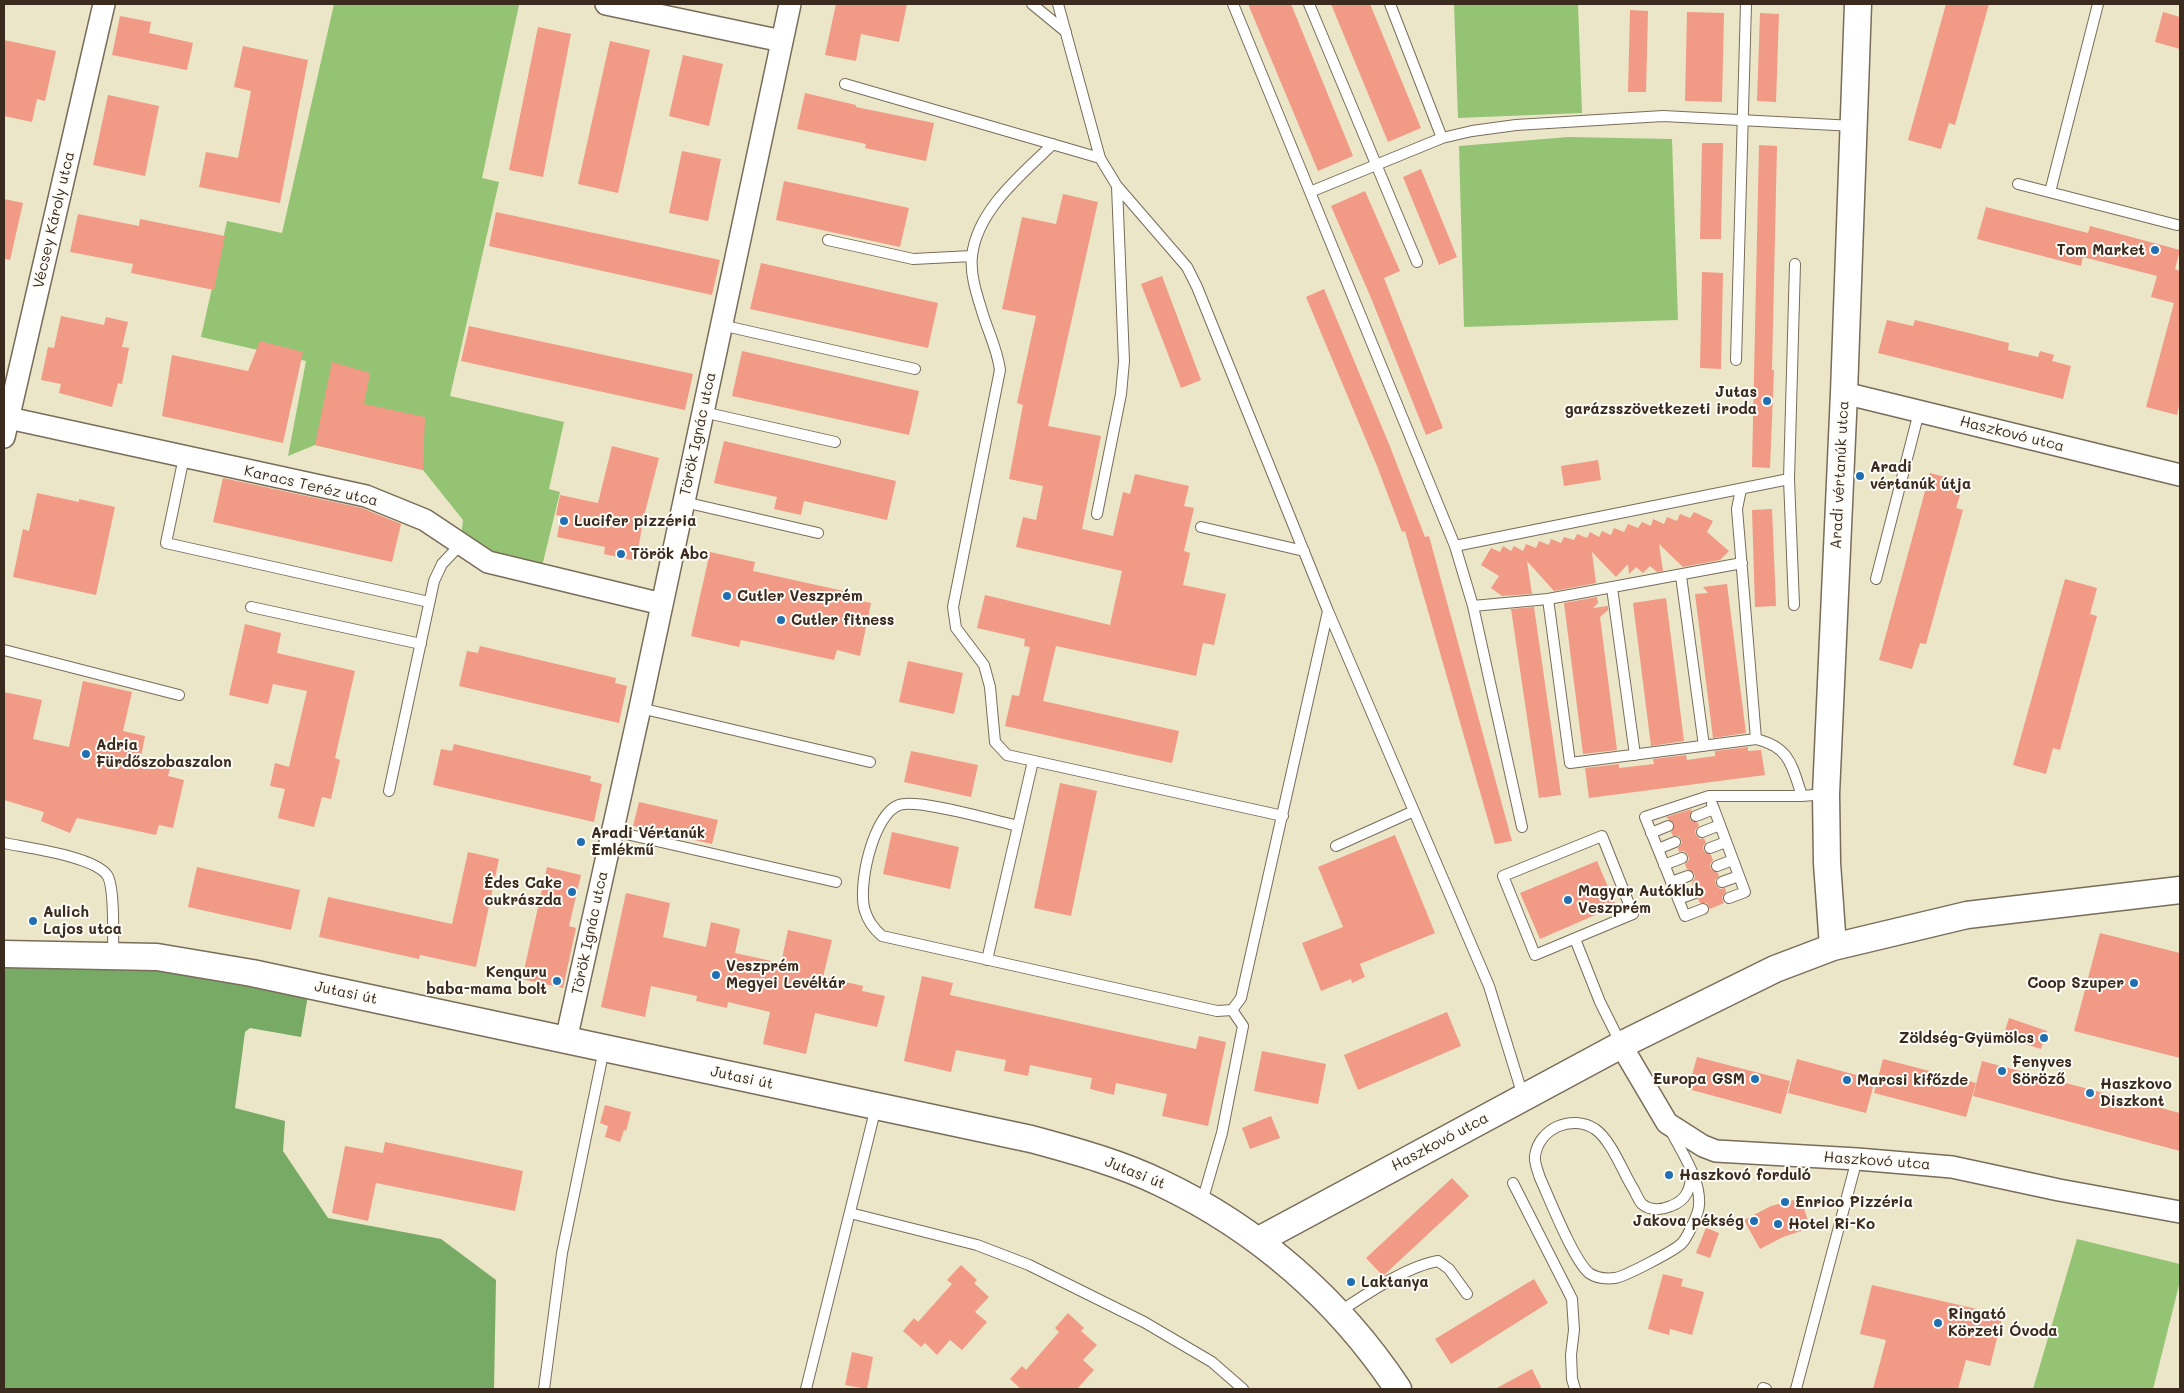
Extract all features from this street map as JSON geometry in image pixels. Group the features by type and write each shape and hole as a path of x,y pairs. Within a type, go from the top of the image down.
{"street":[{"name":"Vécsey Károly utca","path":"5,424 104,4"},
{"path":"606,4 782,41"},
{"name":"Török Ignác utca","path":"566,1040 640,708 790,4"},
{"name":"Aradi vértanúk utca","path":"1833,947 1827,864 1814,795 1844,393 1858,4"},
{"name":"Haszkovó utca","path":"1844,393 2180,475"},
{"name":"Karacs Teréz utca","path":"5,424 184,457 366,496 425,520 488,562 662,604"},
{"name":"Haszkovó utca","path":"1259,1240 1621,1045 1775,969 1833,947 1967,914 2180,890"},
{"name":"Jutasi út","path":"4,954 157,957 252,972 1031,1139 1095,1157 1159,1182 1201,1203 1259,1240 1304,1278 1338,1313 1377,1358 1398,1389"},
{"name":"Haszkovó utca","path":"1621,1045 1667,1123 1703,1146 1716,1151 1857,1159 1980,1172 2059,1190 2180,1212"}],"lane":[{"path":"1032,4 1066,32"},
{"path":"1058,4 1100,158 1117,186 1187,267 1197,286 1328,610 1489,986 1524,1098"},
{"path":"1233,4 1455,546 1473,606 1522,827"},
{"path":"1309,4 1417,262"},
{"path":"1390,4 1442,138"},
{"path":"1736,360 1746,4"},
{"path":"2050,192 2098,4"},
{"path":"845,84 1100,158"},
{"path":"1310,192 1442,138 1472,131 1516,125 1663,116 1854,126"},
{"path":"1053,144 996,200 981,228 972,256 974,282 981,310 997,350 1000,370 953,608 956,628 984,665 990,687 995,742 1007,756 1283,816"},
{"path":"2018,184 2177,225"},
{"path":"1096,514 1121,394 1124,361 1117,186"},
{"path":"828,240 913,259 972,256"},
{"path":"1794,605 1788,479 1795,264"},
{"path":"721,325 915,369"},
{"path":"703,412 835,442"},
{"path":"1876,579 1919,412"},
{"path":"184,457 166,543 429,602"},
{"path":"1455,546 1788,479"},
{"path":"1741,489 1737,509 1756,738"},
{"path":"684,502 818,533"},
{"path":"1201,527 1304,551"},
{"path":"389,791 434,581 442,564 460,545"},
{"path":"1473,606 1548,599 1681,576 1742,563"},
{"path":"1681,576 1704,746"},
{"path":"1612,588 1635,755"},
{"path":"1548,599 1570,763 1756,738 1768,742 1787,755 1814,795"},
{"path":"251,607 420,644"},
{"path":"1018,826 917,803 899,805 887,814 873,837 863,886 864,911 873,928 882,936 987,960 1217,1011 1232,1010 1241,998 1328,610"},
{"path":"4,650 179,695"},
{"path":"640,708 870,762"},
{"path":"987,960 1033,761"},
{"path":"1703,909 1685,916 1645,817 1709,796 1814,795"},
{"path":"1709,796 1745,892 1729,898"},
{"path":"1696,816 1714,809"},
{"path":"1336,846 1414,811"},
{"path":"1702,832 1720,825"},
{"path":"1651,833 1668,826"},
{"path":"613,831 836,882"},
{"path":"1602,836 1633,914 1575,939 1535,955 1503,876 1602,836"},
{"path":"1658,848 1675,842"},
{"path":"1710,848 1726,842"},
{"path":"4,843 76,858 95,866 107,875 112,893 113,956"},
{"path":"1664,865 1682,858"},
{"path":"1717,866 1733,860"},
{"path":"1671,882 1688,876"},
{"path":"1722,882 1739,876"},
{"path":"1678,899 1695,892"},
{"path":"1575,939 1600,1002 1621,1045"},
{"path":"1201,1203 1222,1133 1243,1026 1232,1010"},
{"path":"544,1389 562,1252 604,1048"},
{"path":"806,1389 876,1107"},
{"path":"1667,1123 1692,1174 1700,1206 1682,1244 1617,1278 1598,1278 1588,1272 1576,1256 1540,1178 1535,1155 1541,1140 1551,1130 1572,1122 1595,1129 1608,1143 1642,1204 1654,1210 1680,1203 1689,1191 1692,1174"},
{"path":"1796,1389 1857,1159"},
{"path":"1514,1183 1572,1298 1574,1330 1571,1355 1572,1379 1575,1389"},
{"path":"850,1213 976,1245 1029,1265 1144,1322 1212,1362 1243,1389"},
{"path":"1338,1313 1365,1295 1397,1278 1426,1263 1438,1261 1449,1269 1467,1294"}],"green space":[{"path":"334,4 519,5 482,178 499,182 450,396 564,422 549,489 560,492 540,575 460,545 463,520 423,470 315,445 288,456 306,361 201,337 227,221 282,233"},
{"path":"1454,4 1578,4 1582,113 1458,118"},
{"path":"1568,137 1672,139 1678,320 1464,327 1459,146"},
{"path":"4,951 310,983 301,1037 250,1028 245,1032 235,1108 285,1121 283,1151 328,1218 441,1239 496,1280 494,1389 4,1389"},
{"path":"2077,1239 2180,1264 2180,1281 2153,1389 2033,1389"}],"building":[{"path":"836,4 907,4 899,42 861,34 856,61 825,55"},
{"path":"1248,4 1291,4 1353,156 1318,171"},
{"path":"1331,4 1370,4 1421,128 1388,142"},
{"path":"1946,4 1989,4 1955,125 1949,123 1941,149 1908,140"},
{"path":"1630,10 1648,11 1646,92 1628,92"},
{"path":"1687,12 1724,13 1722,102 1685,101"},
{"path":"2163,12 2180,17 2180,49 2155,42"},
{"path":"1760,13 1779,14 1776,102 1757,101"},
{"path":"120,16 151,22 149,33 193,43 187,70 112,55"},
{"path":"538,27 571,34 543,177 509,170"},
{"path":"4,40 56,51 45,101 37,99 32,122 4,116"},
{"path":"610,41 650,50 618,193 578,184"},
{"path":"243,46 308,60 280,203 199,187 206,152 238,158 251,91 234,87"},
{"path":"683,55 723,64 709,126 669,116"},
{"path":"805,93 856,105 856,107 934,123 926,161 865,148 866,144 797,129"},
{"path":"108,95 159,106 145,176 93,165"},
{"path":"1702,143 1723,143 1721,239 1700,239"},
{"path":"1759,145 1777,146 1772,370 1774,370 1770,468 1752,467"},
{"path":"682,151 721,159 708,221 669,213"},
{"path":"1421,169 1457,257 1439,265 1403,177"},
{"path":"784,181 909,208 900,247 776,220"},
{"path":"1365,191 1400,271 1384,278 1443,428 1426,435 1371,298 1331,206"},
{"path":"1063,194 1098,202 1048,426 1101,436 1082,529 1113,536 1123,492 1130,494 1135,474 1189,486 1184,506 1194,508 1184,551 1190,553 1183,585 1226,594 1214,645 1203,643 1196,676 1056,646 1043,701 1179,731 1172,763 1005,726 1012,695 1019,696 1030,647 1024,646 1025,639 977,628 985,595 1110,625 1122,571 1016,547 1023,517 1036,520 1043,486 1009,479 1023,405 1017,403 1036,316 1002,309 1022,217 1056,224"},
{"path":"4,199 23,203 10,260 4,259"},
{"path":"1986,207 2088,233 2090,226 2180,250 2175,269 2180,271 2180,401 2177,415 2146,407 2174,303 2151,297 2157,276 2083,257 2081,266 1977,239"},
{"path":"496,212 720,260 712,295 489,246"},
{"path":"78,214 139,226 140,219 225,236 214,290 131,273 133,264 70,252"},
{"path":"761,263 938,303 928,348 750,309"},
{"path":"1702,272 1723,273 1721,369 1700,368"},
{"path":"1162,276 1201,380 1181,388 1141,284"},
{"path":"1324,289 1389,444 1425,537 1429,536 1512,841 1495,844 1405,531 1402,532 1377,466 1306,297"},
{"path":"61,316 104,325 106,317 128,322 122,347 129,348 122,384 118,383 112,407 59,393 61,384 41,380 48,347 54,348"},
{"path":"1887,320 1913,326 1915,320 2009,343 2008,350 2038,357 2040,351 2054,355 2052,361 2071,366 2063,399 1878,353"},
{"path":"469,326 693,374 685,410 461,361"},
{"path":"260,341 303,352 283,443 162,416 172,355 248,371"},
{"path":"742,351 919,391 909,435 732,396"},
{"path":"332,362 370,373 364,404 425,417 423,470 315,445"},
{"path":"724,441 896,481 887,520 804,501 801,515 774,509 777,497 714,483"},
{"path":"612,446 659,458 644,516 636,561 604,554 605,547 557,537 561,516 556,515 560,495 598,503"},
{"path":"1598,460 1601,480 1564,486 1561,466"},
{"path":"1930,473 1964,482 1956,508 1963,510 1926,644 1920,643 1912,669 1879,660"},
{"path":"223,478 362,508 401,524 392,562 213,522"},
{"path":"37,493 79,502 79,499 115,507 96,595 13,577 23,529 29,531"},
{"path":"1772,509 1776,606 1755,607 1752,510"},
{"path":"1694,512 1713,521 1707,532 1729,551 1720,560 1683,567 1659,544 1663,571 1657,572 1650,566 1643,573 1636,567 1629,574 1628,564 1616,577 1592,552 1596,583 1554,591 1527,561 1532,594 1502,596 1491,588 1499,576 1481,565 1491,548 1500,552 1503,546 1511,551 1514,546 1523,551 1526,544 1536,548 1539,541 1549,545 1551,539 1561,543 1564,537 1574,540 1577,534 1587,538 1590,532 1599,537 1602,531 1611,535 1614,528 1624,532 1628,524 1638,528 1642,522 1651,526 1653,519 1664,524 1667,517 1677,521 1680,514 1690,518"},
{"name":"Cutler fitness","path":"710,552 755,562 753,571 848,592 846,598 871,603 860,656 837,650 834,660 741,640 739,647 691,636"},
{"path":"2065,579 2097,588 2090,614 2097,616 2060,750 2053,748 2046,774 2013,765"},
{"path":"1727,584 1746,733 1713,738 1695,594 1708,593 1703,587"},
{"path":"1597,597 1598,603 1593,608 1608,606 1608,610 1600,617 1617,750 1583,754 1564,603"},
{"path":"1666,598 1684,741 1651,746 1633,603"},
{"path":"1534,607 1561,795 1539,798 1511,609"},
{"path":"245,624 281,633 277,653 355,671 335,758 340,760 331,799 322,797 314,827 278,818 285,789 270,786 275,763 289,767 307,691 273,684 268,704 229,695"},
{"path":"480,646 616,678 615,683 627,686 619,723 459,686 467,651 478,653"},
{"path":"908,661 963,673 954,714 899,702"},
{"name":"Adria Fürdőszobaszalon","path":"83,681 132,692 123,731 145,736 140,762 170,768 168,776 184,780 173,828 159,825 156,835 77,818 70,833 41,821 44,812 4,800 4,692 42,700 33,739 69,747"},
{"path":"454,744 591,776 590,781 602,784 594,822 433,785 441,749 452,751"},
{"path":"1748,747 1748,751 1761,750 1765,775 1589,798 1585,768 1619,764 1619,768 1654,764 1653,759 1686,755 1687,760 1715,756 1715,751"},
{"path":"911,751 978,765 971,797 904,782"},
{"path":"1060,783 1097,791 1071,916 1034,908"},
{"path":"639,802 718,820 712,844 633,826"},
{"path":"1692,809 1690,819 1698,823 1699,826 1695,830 1696,835 1700,839 1704,838 1706,843 1703,846 1704,851 1711,855 1713,860 1710,864 1711,869 1718,873 1719,876 1715,880 1716,885 1720,889 1725,888 1726,892 1722,897 1724,903 1710,909 1707,903 1700,903 1698,899 1702,895 1701,890 1693,886 1694,873 1687,869 1685,864 1689,860 1688,855 1684,851 1679,852 1678,848 1682,843 1681,840 1679,836 1673,836 1671,832 1674,824 1666,817"},
{"path":"892,832 959,847 950,889 883,874"},
{"path":"1395,835 1435,933 1360,964 1365,977 1352,983 1351,979 1321,991 1302,943 1343,927 1318,867"},
{"path":"468,852 499,859 476,967 420,955 419,959 319,937 328,897 452,924"},
{"name":"Magyar Autóklub Veszprém","path":"1597,861 1616,906 1540,939 1520,893"},
{"path":"197,867 300,890 291,930 188,907"},
{"path":"547,867 581,875 569,926 576,928 563,988 522,979"},
{"name":"Veszprém Megyei Levéltár","path":"626,893 670,903 663,937 706,947 711,922 740,929 735,953 781,963 788,930 832,940 823,977 863,986 862,991 885,996 877,1027 815,1013 806,1054 763,1044 770,1012 728,1002 727,1008 696,1001 697,996 651,986 645,1017 601,1007"},
{"name":"Coop Szuper","path":"2100,933 2180,953 2180,1058 2074,1031"},
{"path":"922,976 953,983 950,995 1196,1049 1199,1036 1226,1042 1208,1126 1162,1116 1167,1094 1116,1083 1114,1095 1090,1089 1092,1078 1030,1065 1028,1076 1004,1071 1006,1060 956,1050 951,1072 904,1061"},
{"path":"1447,1012 1461,1046 1358,1090 1344,1055"},
{"path":"2009,1018 2047,1031 2041,1049 2003,1037"},
{"path":"1262,1051 1326,1064 1318,1104 1254,1091"},
{"path":"1697,1057 1790,1081 1781,1114 1688,1089"},
{"path":"1797,1059 1875,1080 1866,1113 1788,1093"},
{"path":"1883,1059 1976,1083 1966,1117 1874,1093"},
{"path":"1982,1061 2180,1113 2180,1151 1973,1096"},
{"path":"605,1105 631,1112 626,1131 624,1130 620,1142 605,1137 608,1126 600,1123"},
{"path":"1271,1116 1280,1138 1250,1149 1242,1128"},
{"path":"385,1142 523,1171 515,1211 376,1183 368,1221 332,1213 345,1146 383,1153"},
{"path":"1452,1178 1469,1196 1383,1276 1366,1258"},
{"name":"Hotel Ri-Ko","path":"1801,1198 1810,1228 1783,1237 1760,1249 1744,1220 1771,1206"},
{"path":"1706,1228 1719,1233 1710,1258 1696,1253"},
{"path":"961,1265 977,1280 974,1283 989,1297 975,1312 987,1322 962,1350 950,1340 937,1355 925,1343 921,1347 903,1331 914,1318 918,1322 952,1284 947,1280"},
{"path":"1663,1274 1683,1279 1681,1286 1704,1292 1692,1335 1670,1329 1669,1335 1648,1329"},
{"path":"1534,1279 1548,1303 1451,1364 1435,1339"},
{"path":"1872,1285 2003,1315 1990,1366 1966,1360 1958,1389 1873,1389 1886,1340 1860,1334"},
{"path":"1068,1313 1084,1328 1081,1331 1097,1345 1083,1360 1094,1370 1077,1389 1021,1389 1010,1379 1022,1366 1026,1370 1059,1332 1055,1328"},
{"path":"852,1352 873,1357 867,1389 845,1385"},
{"path":"1532,1369 1542,1389 1495,1389"}],"place":[{"name":"Tom Market","path":"2155,250"},
{"name":"Jutas garázsszövetkezeti iroda","path":"1767,401"},
{"name":"Aradi vértanúk útja","path":"1860,476"},
{"name":"Lucifer pizzéria","path":"564,521"},
{"name":"Török Abc","path":"621,554"},
{"name":"Cutler Veszprém","path":"727,596"},
{"name":"Cutler fitness","path":"781,620"},
{"name":"Adria Fürdőszobaszalon","path":"86,754"},
{"name":"Aradi Vértanúk Emlékmű","path":"581,842"},
{"name":"Édes Cake cukrászda","path":"572,892"},
{"name":"Magyar Autóklub Veszprém","path":"1568,900"},
{"name":"Aulich Lajos utca","path":"33,921"},
{"name":"Veszprém Megyei Levéltár","path":"716,975"},
{"name":"Kenguru baba-mama bolt","path":"557,981"},
{"name":"Coop Szuper","path":"2134,983"},
{"name":"Zöldség-Gyümölcs","path":"2044,1038"},
{"name":"Fenyves Söröző","path":"2002,1071"},
{"name":"Europa GSM","path":"1755,1079"},
{"name":"Marcsi kifőzde","path":"1847,1080"},
{"name":"Haszkovo Diszkont","path":"2090,1093"},
{"name":"Haszkovó forduló","path":"1669,1175"},
{"name":"Enrico Pizzéria","path":"1785,1202"},
{"name":"Jakova pékség","path":"1754,1221"},
{"name":"Hotel Ri-Ko","path":"1778,1224"},
{"name":"Laktanya","path":"1351,1282"},
{"name":"Ringató Körzeti Óvoda","path":"1938,1323"}]}
